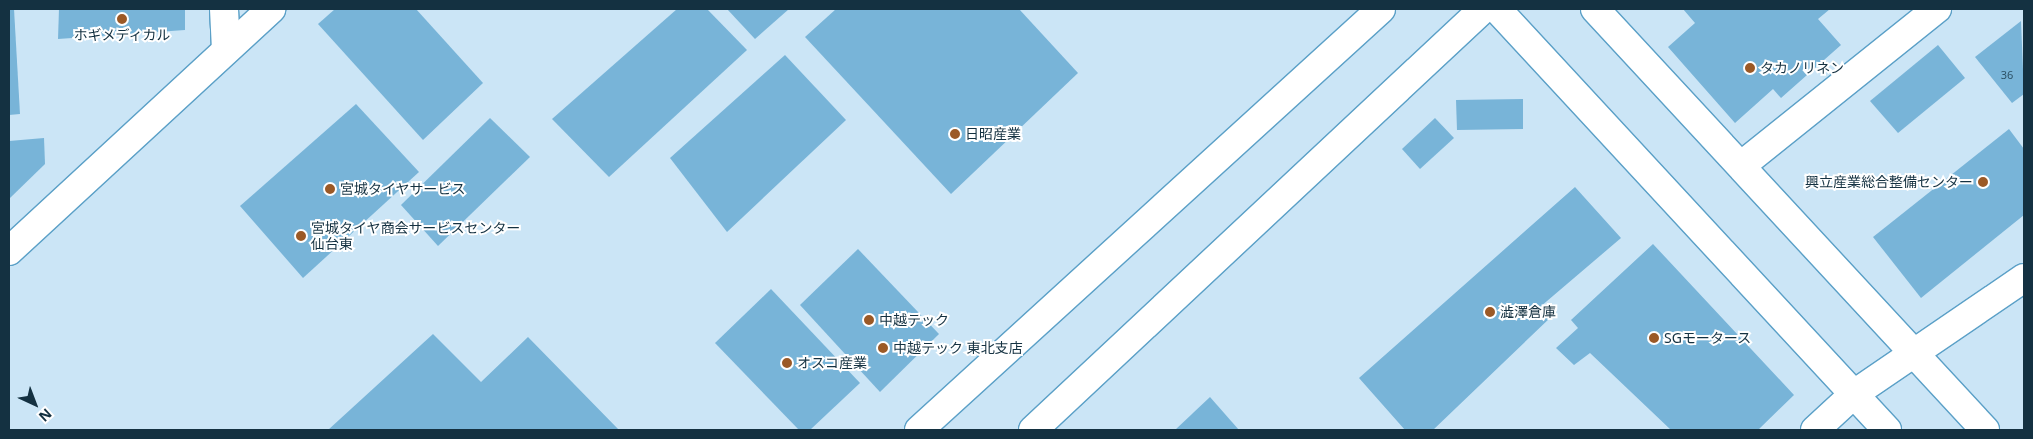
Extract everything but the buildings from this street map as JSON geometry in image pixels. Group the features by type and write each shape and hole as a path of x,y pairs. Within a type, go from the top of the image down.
{"street":[{"path":"224,9 226,50"},
{"path":"9,251 270,9"},
{"path":"919,430 1381,9"},
{"path":"1033,430 1483,9"},
{"path":"1497,9 1887,430"},
{"path":"1595,9 1742,165 1913,354 1985,430"},
{"path":"1742,165 1937,9"},
{"path":"1815,430 1854,394 2024,278"}],"place":[{"name":"ホギメディカル","path":"122,19"},
{"name":"タカノリネン","path":"1750,68"},
{"name":"日昭産業","path":"955,134"},
{"name":"興立産業総合整備センター","path":"1983,182"},
{"name":"宮城タイヤサービス","path":"330,189"},
{"name":"宮城タイヤ商会サービスセンター 仙台東","path":"301,236"},
{"name":"澁澤倉庫","path":"1490,312"},
{"name":"中越テック","path":"869,320"},
{"name":"SGモータース","path":"1654,338"},
{"name":"中越テック 東北支店","path":"883,348"},
{"name":"オスコ産業","path":"787,363"}]}
